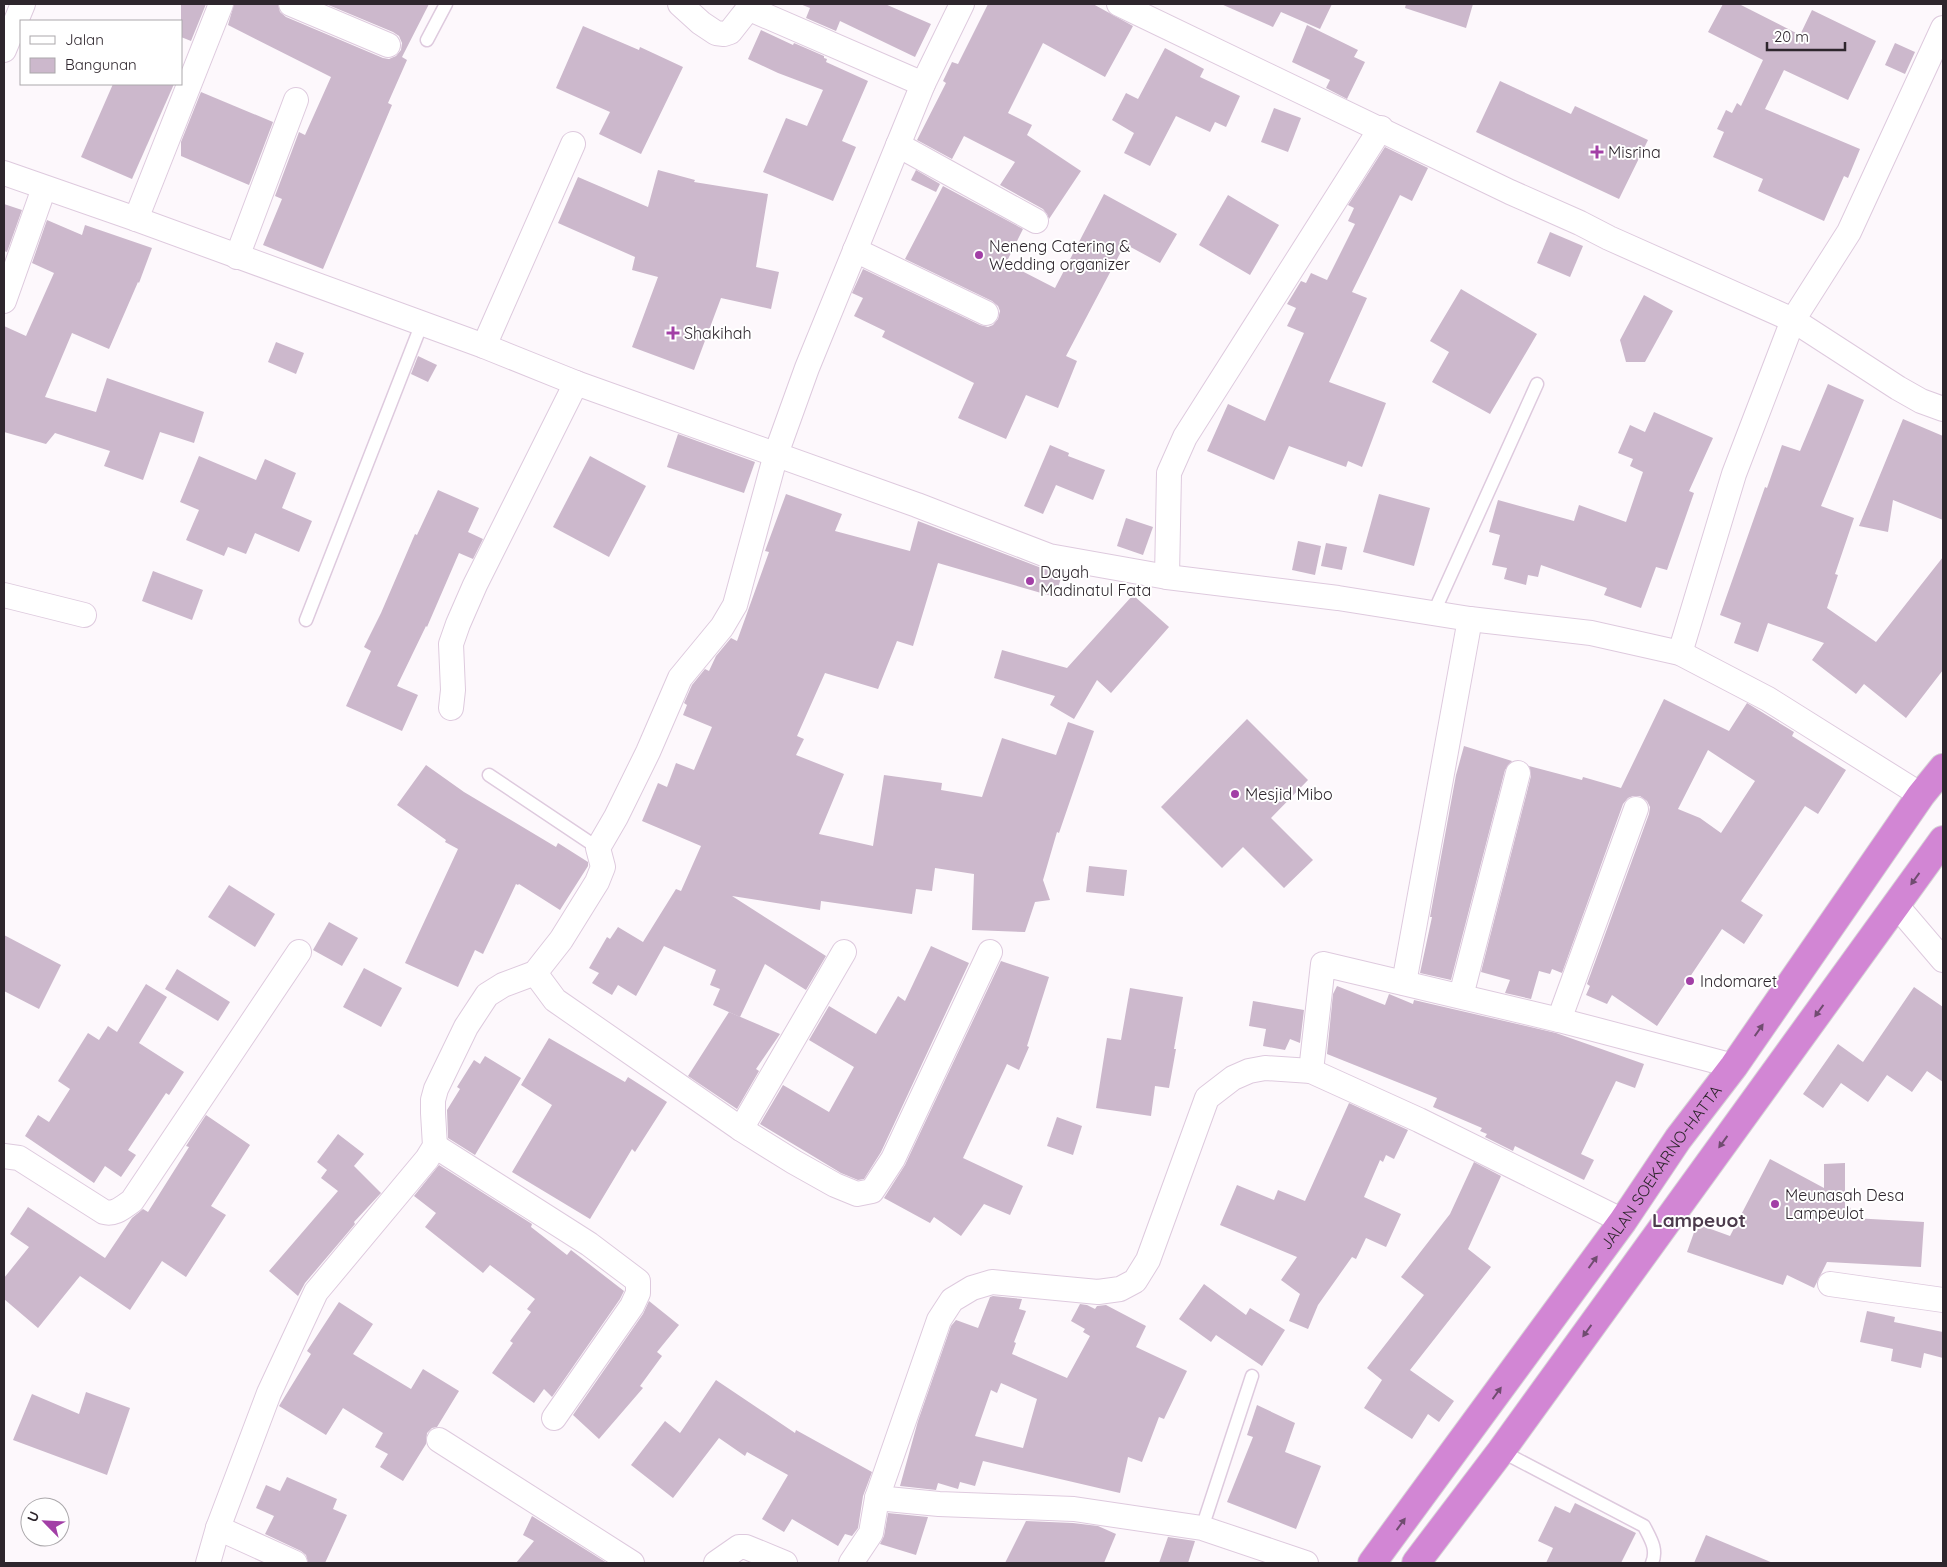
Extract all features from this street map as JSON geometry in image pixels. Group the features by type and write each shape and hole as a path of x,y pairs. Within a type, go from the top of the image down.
{"highway":[{"name":"JALAN SOEKARNO-HATTA","path":"1372,1563 1623,1221 1678,1139 1734,1066 1922,795 1943,768"},
{"path":"1416,1563 1501,1451 1943,840"}],"street":[{"path":"4,50 23,4"},
{"path":"136,219 221,4"},
{"path":"291,4 388,45"},
{"path":"680,4 701,23 716,32 724,34 730,32 751,6 923,84"},
{"path":"208,1563 218,1528 269,1393 316,1292 435,1146 433,1100 436,1089 466,1026 487,995 503,985 535,974 561,940 598,882 603,866 598,848 616,817 648,752 680,678 722,627 735,605 776,454 807,368 923,84 962,4"},
{"path":"1120,4 1510,192 1580,222 1608,238 1793,320 1898,388 1921,401 1943,409"},
{"path":"1680,653 1734,474 1793,320 1849,232 1943,28"},
{"path":"237,257 296,100"},
{"path":"1167,576 1169,473 1185,437 1380,128"},
{"path":"484,346 573,144"},
{"path":"898,145 1036,221"},
{"path":"4,173 422,323 576,383 917,505 1049,556 1167,576 1338,598 1470,619 1591,633 1680,653 1768,699 1922,795"},
{"path":"4,301 44,188"},
{"path":"855,250 986,313"},
{"path":"450,708 453,690 451,644 458,624 475,585 576,383"},
{"path":"4,595 84,615"},
{"path":"1404,983 1470,619"},
{"path":"1461,996 1518,773"},
{"path":"1559,1020 1636,809"},
{"path":"1896,906 1943,960"},
{"path":"4,1156 19,1158 104,1212 110,1214 116,1212 132,1201 299,952"},
{"path":"741,1129 844,952"},
{"path":"535,974 555,1000 741,1129 834,1185 858,1194 872,1191 893,1159 990,952"},
{"path":"1311,1071 1323,964 1559,1020 1734,1066"},
{"path":"851,1563 859,1554 871,1533 877,1498 939,1320 952,1300 972,1288 992,1282 1098,1292 1120,1289 1135,1280 1148,1260 1207,1098 1233,1078 1249,1070 1265,1068 1311,1071 1419,1120 1623,1221"},
{"path":"435,1146 589,1244 638,1281 638,1293 632,1306 554,1418"},
{"path":"1830,1284 1943,1300"},
{"path":"439,1440 632,1563"},
{"path":"877,1498 939,1504 1074,1509 1202,1528 1306,1563"},
{"path":"218,1528 295,1563"},
{"path":"716,1563 739,1547 746,1547 785,1563"}],"lane":[{"path":"426,40 446,4"},
{"path":"306,620 422,323"},
{"path":"1434,612 1537,384"},
{"path":"489,775 598,848"},
{"path":"1202,1528 1252,1376"},
{"path":"1501,1451 1644,1526 1653,1543 1655,1557 1652,1563"}],"building":[{"path":"181,4 206,4 191,41 182,37"},
{"path":"234,4 278,4 280,12 286,17 389,59 396,56 401,50 402,43 399,36 326,4 429,4 402,57 407,60 388,103 392,105 323,269 263,245 282,199 275,196 299,132 305,135 331,77 228,25"},
{"path":"800,4 885,4 931,24 915,57 840,21 836,31 806,18 810,8"},
{"path":"988,4 1093,4 1133,26 1105,77 1043,43 1008,113 1032,125 1027,135 1081,171 1049,219 1043,209 1000,185 1015,162 964,136 952,159 917,140 946,83 943,81 952,62 958,64"},
{"path":"1221,4 1332,4 1320,29 1281,12 1273,27"},
{"path":"1406,4 1473,4 1466,28 1405,8"},
{"path":"1723,4 1739,4 1800,35 1812,10 1876,41 1848,100 1784,70 1765,109 1860,149 1848,178 1844,176 1824,221 1758,191 1763,179 1713,157 1724,132 1717,129 1726,110 1732,113 1737,103 1741,106 1763,60 1708,32"},
{"path":"1307,25 1358,50 1354,57 1365,62 1347,99 1326,88 1330,80 1292,62"},
{"path":"583,26 639,50 640,47 683,67 641,154 599,134 610,112 556,88"},
{"path":"761,30 793,45 794,43 824,56 827,59 826,62 868,81 842,141 856,147 833,201 763,172 786,118 807,126 823,90 748,59"},
{"path":"1895,43 1915,52 1905,74 1885,65"},
{"path":"1165,48 1204,69 1200,77 1240,96 1226,127 1215,122 1210,132 1176,116 1150,166 1124,153 1134,133 1112,120 1126,93 1138,99"},
{"path":"1500,81 1571,114 1575,106 1648,140 1619,199 1476,132"},
{"path":"113,85 174,85 132,179 81,157"},
{"path":"201,92 273,122 249,185 181,156 181,142"},
{"path":"1274,108 1301,118 1288,152 1261,142"},
{"path":"1385,147 1428,168 1412,201 1400,195 1352,292 1367,298 1329,382 1386,403 1362,467 1348,461 1346,467 1289,446 1274,480 1207,451 1228,404 1265,421 1304,333 1287,326 1296,308 1287,304 1301,281 1306,283 1311,273 1327,280 1355,224 1348,221 1354,208 1348,205"},
{"path":"658,170 695,180 694,182 768,194 756,267 779,272 771,309 721,298 694,370 632,347 658,277 632,270 635,257 558,223 578,177 648,207"},
{"path":"916,170 940,184 936,192 911,180"},
{"path":"943,186 1023,229 1006,263 1055,288 1104,194 1177,234 1160,263 1125,244 1066,356 1077,361 1058,408 1026,395 1006,439 958,418 974,383 882,337 885,331 854,316 863,298 852,293 863,269 980,325 988,327 993,325 998,319 1000,311 998,306 992,301 905,259"},
{"path":"1228,195 1279,225 1250,275 1199,245"},
{"path":"4,204 22,210 7,252 4,251"},
{"path":"47,220 82,235 85,225 152,248 139,283 109,349 72,333 45,397 96,412 107,378 204,412 194,443 160,432 143,480 104,466 110,451 55,433 46,444 4,432 4,326 26,336 54,273 32,263"},
{"path":"1550,232 1583,246 1570,277 1537,263"},
{"path":"1461,289 1537,334 1490,414 1432,382 1449,352 1430,341"},
{"path":"1644,295 1673,311 1645,362 1626,362 1620,340"},
{"path":"276,342 304,353 296,374 268,362"},
{"path":"418,356 437,365 428,382 411,374"},
{"path":"1828,384 1864,400 1821,506 1854,518 1835,574 1838,575 1827,608 1876,642 1943,557 1943,670 1906,718 1864,684 1856,694 1812,660 1824,643 1768,623 1758,652 1734,643 1741,623 1720,615 1765,487 1767,488 1782,445 1800,451"},
{"path":"1654,412 1713,438 1689,491 1694,493 1667,570 1656,567 1641,608 1604,595 1607,588 1541,565 1538,577 1528,575 1526,585 1504,579 1507,568 1492,565 1500,535 1489,532 1498,500 1574,521 1579,505 1626,522 1643,472 1630,466 1633,459 1618,453 1630,425 1645,432"},
{"path":"1903,419 1943,436 1943,520 1893,500 1888,532 1859,526"},
{"path":"678,434 755,462 744,493 667,467"},
{"path":"1050,445 1069,453 1068,456 1105,470 1093,500 1056,485 1043,514 1024,506"},
{"path":"199,456 256,480 265,459 296,473 282,508 312,521 299,552 255,533 246,554 228,547 224,556 186,540 199,510 180,502"},
{"path":"590,456 646,486 609,557 553,527"},
{"path":"438,490 479,508 468,532 483,539 473,559 459,553 427,627 397,686 418,695 402,731 346,706 371,651 364,647 381,613 415,534 417,535"},
{"path":"786,494 842,514 835,531 910,551 918,521 1044,569 1063,572 1055,597 938,563 913,646 897,641 878,689 825,673 797,736 804,739 796,755 844,774 819,834 873,846 884,775 942,783 941,790 982,797 1002,738 1056,755 1068,722 1094,731 1059,833 1057,832 1043,880 1050,900 1035,902 1025,932 972,930 974,874 935,868 932,891 916,889 912,914 821,901 820,910 732,896 826,956 806,990 765,964 740,1017 713,1005 720,989 710,985 716,970 664,946 636,996 618,985 612,995 592,983 599,973 589,968 607,937 610,939 618,927 643,942 676,889 681,891 701,846 642,821 658,783 667,787 676,763 694,770 712,727 683,715 687,705 684,703 692,685 705,669 709,671 716,656 731,638 737,641 769,552 765,551"},
{"path":"1379,494 1430,508 1414,566 1363,552"},
{"path":"1126,518 1153,527 1143,555 1117,546"},
{"path":"1298,541 1321,546 1315,575 1292,570"},
{"path":"1326,543 1347,547 1342,570 1321,566"},
{"path":"153,571 203,590 192,620 142,601"},
{"path":"1133,595 1169,627 1111,693 1097,680 1074,719 1050,705 1055,696 994,678 1002,650 1067,668"},
{"path":"1664,699 1729,731 1747,703 1794,732 1792,736 1846,770 1818,814 1805,806 1741,901 1763,915 1744,944 1722,929 1657,1026 1612,995 1607,1004 1586,995 1590,986 1587,984 1649,814 1650,807 1647,801 1640,796 1628,798 1623,804 1562,973 1552,969 1550,974 1539,971 1531,999 1505,993 1510,980 1481,972 1531,776 1529,766 1582,780 1583,777 1621,788","holes":["1708,750 1755,781 1721,833 1700,818 1678,809"]},
{"name":"Mesjid Mibo","path":"1247,719 1308,780 1271,818 1313,860 1284,888 1243,847 1222,868 1161,807"},
{"path":"1464,746 1512,761 1505,770 1451,980 1420,973 1432,917 1430,917 1456,775"},
{"path":"426,765 464,792 556,847 558,843 588,862 588,866 560,910 519,884 516,884 483,954 475,950 458,987 405,963 458,849 445,842 446,840 397,805"},
{"path":"1089,866 1127,870 1124,896 1086,892"},
{"path":"229,885 275,914 255,947 208,917"},
{"path":"329,922 358,938 342,966 313,950"},
{"path":"4,935 61,965 39,1009 4,991"},
{"path":"931,946 969,963 881,1152 864,1179 858,1180 841,1173 760,1124 783,1085 829,1112 854,1067 809,1040 829,1006 876,1034 898,996 905,1001"},
{"path":"1001,961 1049,977 1027,1046 1029,1047 1019,1070 1007,1064 963,1158 1023,1186 1010,1215 984,1204 961,1236 934,1217 930,1223 884,1198 905,1165"},
{"path":"364,968 402,988 381,1027 343,1007"},
{"path":"177,969 230,1002 218,1021 165,989"},
{"path":"146,984 167,997 139,1043 184,1072 169,1095 166,1093 128,1150 136,1155 121,1177 105,1166 94,1183 25,1136 38,1115 49,1122 70,1089 58,1081 88,1033 99,1040 108,1026 117,1032"},
{"path":"1337,986 1385,1005 1389,994 1413,1004 1414,1000 1556,1033 1644,1064 1635,1088 1616,1081 1581,1154 1594,1160 1584,1180 1515,1146 1513,1151 1485,1137 1487,1134 1480,1131 1482,1128 1433,1107 1437,1098 1327,1054 1333,994"},
{"path":"1914,987 1943,1007 1943,1082 1927,1071 1912,1092 1887,1075 1868,1102 1841,1083 1823,1108 1803,1094 1838,1044 1863,1062"},
{"path":"1130,988 1183,997 1169,1088 1155,1086 1151,1116 1096,1108 1107,1038 1121,1040"},
{"path":"1253,1001 1304,1010 1300,1043 1290,1039 1285,1050 1263,1046 1266,1029 1249,1026"},
{"path":"729,1012 780,1034 756,1069 759,1071 737,1109 688,1076"},
{"path":"549,1038 625,1082 628,1077 667,1102 635,1152 632,1149 590,1219 512,1172 552,1105 521,1085"},
{"path":"485,1056 521,1078 475,1155 448,1138 447,1110 460,1089 457,1087 474,1060 480,1064"},
{"path":"1349,1103 1408,1130 1394,1159 1386,1155 1383,1162 1380,1160 1364,1197 1401,1214 1386,1247 1366,1238 1356,1259 1352,1257 1318,1305 1308,1329 1289,1321 1300,1294 1281,1280 1297,1257 1220,1225 1237,1185 1274,1200 1278,1190 1305,1201"},
{"path":"206,1115 250,1145 211,1206 226,1215 186,1277 162,1261 130,1310 80,1276 38,1328 4,1299 4,1278 29,1247 10,1234 28,1207 105,1258 132,1218 143,1209 148,1212 189,1147 186,1146"},
{"path":"1057,1117 1082,1126 1073,1155 1047,1146"},
{"path":"338,1134 364,1154 354,1166 381,1193 354,1222 355,1224 305,1283 298,1296 269,1271 338,1191 321,1178 327,1170 317,1162"},
{"path":"1770,1159 1824,1188 1824,1164 1845,1163 1845,1208 1850,1207 1853,1218 1924,1222 1921,1267 1827,1262 1814,1288 1787,1275 1783,1285 1687,1252 1697,1224 1730,1236"},
{"path":"1474,1162 1501,1176 1468,1249 1491,1267 1410,1370 1454,1401 1439,1422 1428,1414 1412,1439 1364,1408 1382,1380 1367,1368 1424,1295 1401,1277 1450,1214"},
{"path":"439,1165 532,1224 531,1227 567,1255 571,1250 624,1291 552,1397 544,1389 534,1403 492,1373 513,1343 510,1341 531,1312 527,1309 535,1299 490,1265 483,1273 425,1227 436,1213 414,1196"},
{"path":"1204,1284 1246,1315 1250,1308 1285,1330 1262,1366 1216,1335 1211,1342 1179,1319"},
{"path":"990,1297 1022,1299 1019,1309 1026,1311 1014,1342 1016,1343 1012,1354 1067,1378 1090,1336 1083,1332 1085,1329 1071,1321 1080,1304 1095,1309 1097,1306 1106,1305 1146,1326 1136,1347 1187,1371 1164,1419 1159,1417 1142,1462 1128,1457 1120,1493 983,1461 975,1486 960,1482 958,1489 938,1483 936,1490 900,1486 918,1421 951,1326 956,1320 978,1328","holes":["1001,1383 1037,1399 1023,1448 975,1436 991,1390 997,1393"]},
{"path":"649,1301 679,1325 657,1352 662,1356 640,1386 643,1388 599,1439 573,1415 643,1314"},
{"path":"339,1302 373,1324 353,1354 411,1389 423,1369 459,1391 437,1427 432,1428 427,1433 426,1444 403,1481 380,1467 388,1454 375,1447 383,1433 343,1408 326,1435 279,1406 311,1354 307,1351"},
{"path":"1867,1311 1895,1317 1894,1322 1943,1332 1943,1358 1924,1353 1921,1368 1891,1361 1893,1349 1860,1342"},
{"path":"716,1380 795,1433 796,1430 872,1472 863,1496 858,1528 852,1536 845,1534 838,1546 792,1519 784,1532 762,1519 788,1475 747,1452 745,1456 719,1438 673,1498 631,1465 665,1421 680,1433"},
{"path":"86,1392 130,1408 107,1475 13,1440 32,1394 79,1414"},
{"path":"1257,1405 1295,1423 1285,1452 1321,1466 1296,1529 1227,1502 1253,1437 1247,1435"},
{"path":"287,1477 337,1499 333,1509 347,1515 325,1563 308,1563 306,1555 301,1551 265,1534 274,1516 256,1508 266,1485 280,1491"},
{"path":"1575,1503 1636,1533 1621,1563 1546,1563 1553,1548 1538,1541 1555,1506 1570,1513"},
{"path":"888,1513 928,1517 916,1555 880,1544 884,1536"},
{"path":"532,1516 607,1563 516,1563 534,1541 523,1535"},
{"path":"1026,1521 1098,1526 1116,1534 1104,1563 1005,1563"},
{"path":"1706,1535 1773,1563 1694,1563"},
{"path":"1168,1537 1195,1541 1188,1563 1159,1563"}],"place":[{"name":"Misrina","path":"1597,152"},
{"name":"Neneng Catering & Wedding organizer","path":"979,255"},
{"name":"Shakihah","path":"673,333"},
{"name":"Dayah Madinatul Fata","path":"1030,581"},
{"name":"Mesjid Mibo","path":"1235,794"},
{"name":"Indomaret","path":"1690,981"},
{"name":"Meunasah Desa Lampeulot","path":"1775,1204"}],"district":[{"name":"Lampeuot","path":"1699,1220"}]}
